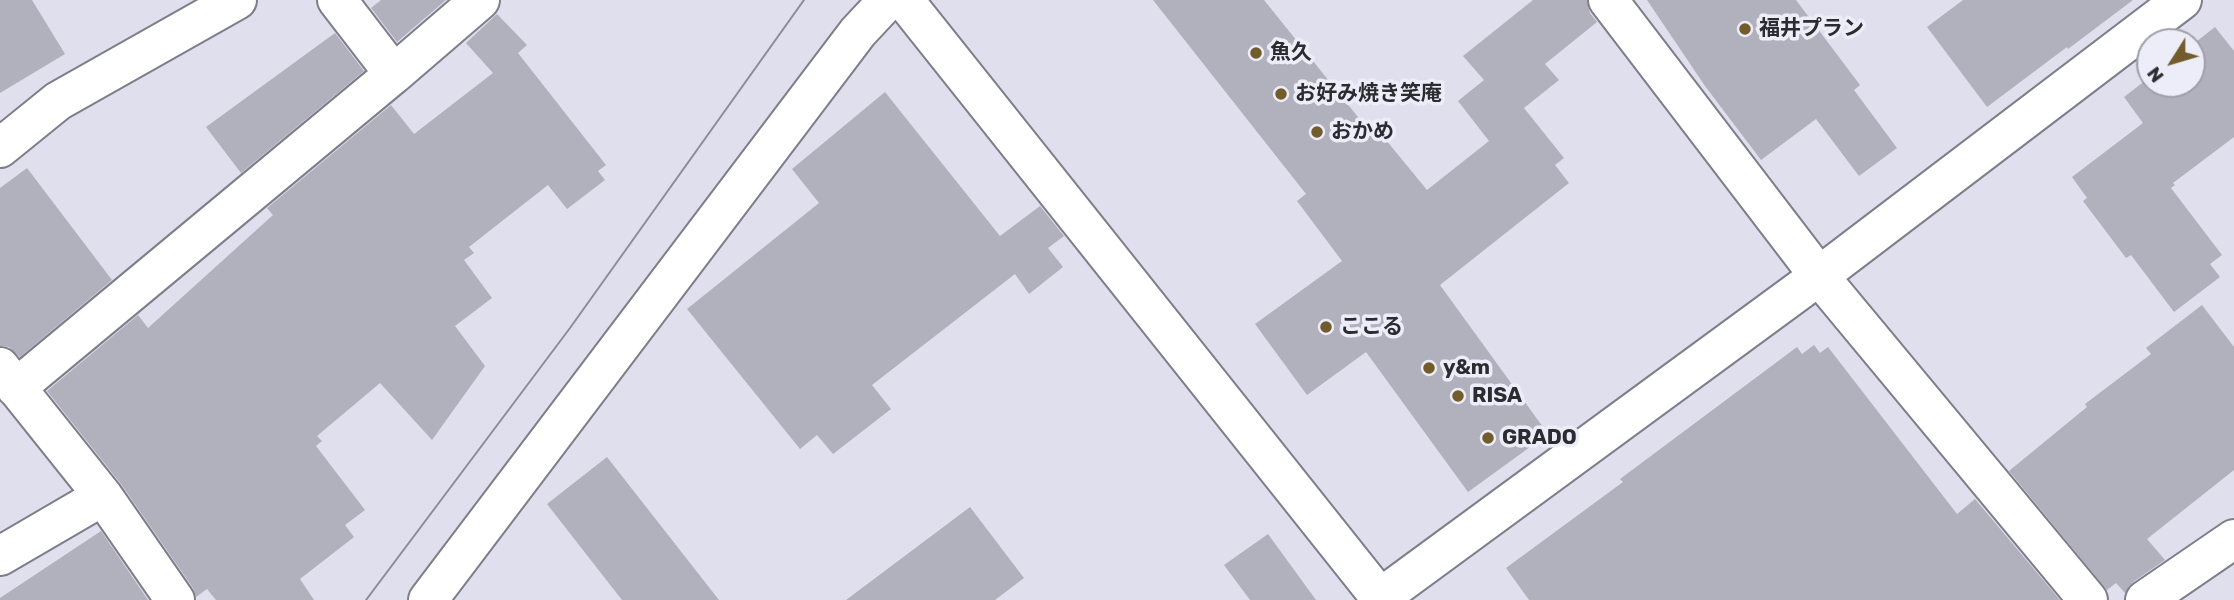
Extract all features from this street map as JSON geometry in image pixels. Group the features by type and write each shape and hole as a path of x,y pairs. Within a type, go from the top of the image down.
{"street":[{"path":"0,148 58,101 237,0"},
{"path":"337,0 394,74"},
{"path":"175,600 103,496 8,378 394,74 480,0"},
{"path":"428,600 858,32 888,0"},
{"path":"904,0 1381,599 1819,276 2182,0"},
{"path":"1608,0 1819,276 2088,600"},
{"path":"0,556 103,496"},
{"path":"2146,600 2234,539"}],"building":[{"path":"0,0 32,0 65,54 0,93"},
{"path":"381,0 446,0 397,42 371,8"},
{"path":"1153,0 1264,0 1366,127 1372,123 1427,190 1489,141 1458,101 1484,80 1463,56 1533,0 1587,0 1590,13 1597,22 1545,64 1559,80 1524,108 1564,158 1555,165 1569,183 1440,285 1548,434 1468,492 1366,352 1307,395 1255,324 1342,261 1297,201 1306,194"},
{"path":"1647,0 1796,0 1860,85 1854,90 1897,148 1859,176 1816,119 1761,160 1705,86"},
{"path":"1963,0 2133,0 1987,107 1927,27"},
{"path":"497,14 527,45 518,53 606,165 598,171 605,180 567,209 548,185 469,247 474,253 464,260 492,298 455,326 485,366 432,440 380,383 317,436 322,441 316,446 365,510 345,525 354,537 300,579 314,600 216,600 207,589 196,597 193,588 121,484 47,391 138,315 148,328 273,215 267,208 391,105 414,134 493,73 466,43"},
{"path":"2215,27 2234,51 2234,137 2173,183 2175,185 2171,188 2222,255 2210,264 2220,277 2174,312 2131,255 2126,258 2083,201 2087,198 2072,177 2143,123 2124,97 2136,88 2136,98 2206,98 2206,34"},
{"path":"335,33 364,71 241,173 206,127"},
{"path":"885,92 1000,236 1040,206 1064,236 1048,248 1063,267 1029,294 1015,274 872,385 891,409 833,454 817,435 800,449 687,309 819,203 792,169"},
{"path":"27,168 112,280 20,357 9,347 0,346 0,188"},
{"path":"2202,305 2234,347 2234,470 2147,539 2165,560 2133,582 2125,593 2116,583 2107,590 2009,471 2087,407 2085,404 2151,354 2146,348"},
{"path":"1814,345 1820,353 1828,347 1957,514 1975,499 2060,600 1529,600 1506,568 1623,482 1620,479 1797,347 1802,354"},
{"path":"607,457 719,600 622,600 547,504"},
{"path":"970,507 1024,578 995,600 846,600"},
{"path":"101,531 148,600 0,600 0,598"},
{"path":"1268,534 1316,600 1250,600 1224,565"}],"tram line":[{"path":"366,600 570,328 804,0"}],"place":[{"name":"福井プラン","path":"1745,29"},
{"name":"魚久","path":"1256,53"},
{"name":"お好み焼き笑庵","path":"1281,94"},
{"name":"おかめ","path":"1317,132"},
{"name":"ここる","path":"1326,327"},
{"name":"y&m","path":"1429,368"},
{"name":"RISA","path":"1458,396"},
{"name":"GRADO","path":"1488,438"}]}
